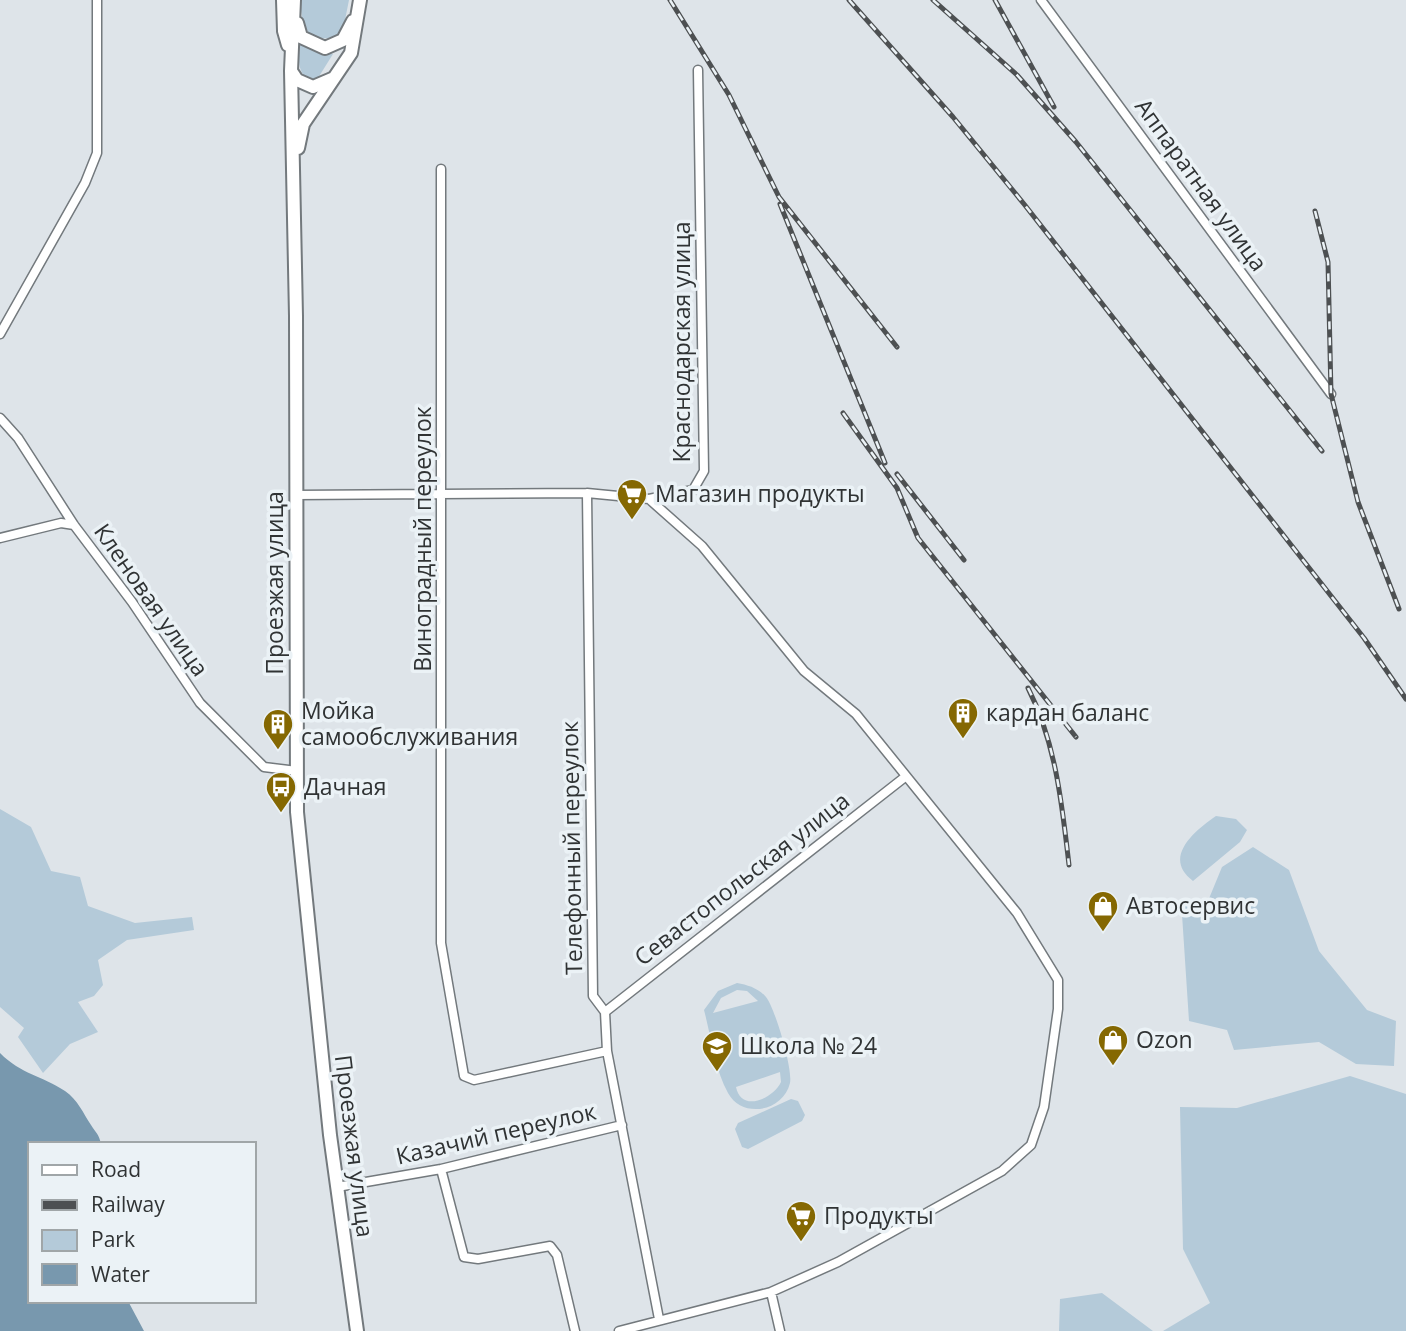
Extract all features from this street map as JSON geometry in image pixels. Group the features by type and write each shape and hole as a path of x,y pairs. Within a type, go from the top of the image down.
{"main road":[{"path":"283,0 284,31 292,56"},
{"path":"294,0 302,37 326,48 342,40 360,2"},
{"name":"Проезжая улица","path":"294,0 291,71 297,812 337,1187 357,1331"},
{"path":"293,172 303,124 351,53 360,2"},
{"path":"291,71 297,80 313,88 338,75"}],"street":[{"path":"0,334 85,183 97,153 97,0"},
{"name":"Аппаратная улица","path":"1041,0 1331,394"},
{"name":"Краснодарская улица","path":"295,495 587,493 649,499 693,490 704,471 698,71"},
{"name":"Виноградный переулок","path":"441,169 441,943 464,1076 474,1080 607,1051"},
{"name":"Кленовая улица","path":"0,418 18,438 74,525 132,602 200,703 264,768 297,771"},
{"name":"Телефонный переулок","path":"587,493 593,996 605,1012 607,1051 659,1319"},
{"path":"619,1331 771,1292 838,1262 1002,1171 1031,1145 1044,1107 1058,1009 1058,980 1017,913 856,714 804,671 702,546 649,499"},
{"path":"0,538 61,523 74,525"},
{"name":"Севастопольская улица","path":"605,1012 905,777"},
{"name":"Казачий переулок","path":"337,1187 441,1169 622,1125"},
{"path":"441,1169 464,1257 478,1259 550,1246 558,1255 575,1331"},
{"path":"771,1292 780,1331"}],"green space":[{"path":"300,0 349,0 344,25 337,36 318,38 312,35 304,25"},
{"path":"300,43 313,51 333,54 318,78 309,80 302,73 299,64"},
{"path":"0,809 31,827 51,871 80,877 88,906 135,923 192,917 194,930 127,940 98,960 103,985 94,996 78,1002 98,1032 70,1044 43,1073 18,1037 24,1028 0,1007"},
{"path":"1216,816 1236,819 1247,830 1240,842 1193,881 1180,863 1181,854 1191,837"},
{"path":"1253,847 1289,870 1319,951 1367,1010 1396,1021 1394,1066 1356,1064 1319,1042 1234,1050 1227,1030 1189,1021 1181,899 1208,901 1222,867"},
{"path":"737,983 760,991 770,1003 790,1076 786,1093 771,1106 752,1109 734,1101 728,1093 717,1063 704,1010 718,991","holes":["737,990 747,991 758,1001 713,1013 721,998","780,1072 781,1082 765,1098 750,1101 739,1095 736,1087"]},
{"path":"1350,1076 1406,1094 1406,1331 1163,1331 1210,1303 1183,1249 1180,1107 1237,1108"},
{"path":"791,1099 798,1101 805,1115 802,1121 748,1149 742,1147 735,1129 738,1123"},
{"path":"1102,1293 1153,1331 1059,1331 1060,1299"}],"water":[{"path":"0,1053 16,1066 70,1095 100,1142 28,1142 28,1303 129,1303 144,1331 0,1331"}],"railway":[{"path":"670,0 729,95 779,197 897,347"},
{"path":"849,0 953,117 1024,204 1364,638 1406,699"},
{"path":"933,0 1017,75 1076,142 1322,451"},
{"path":"995,0 1054,107"},
{"path":"780,204 885,463"},
{"path":"1315,211 1328,262 1331,394 1358,502 1399,609"},
{"path":"843,413 897,488 918,538 1076,737"},
{"path":"897,474 964,560"},
{"path":"1028,688 1038,709 1051,752 1069,865"}],"place":[{"name":"Магазин продукты","path":"632,521"},
{"name":"кардан баланс","path":"963,740"},
{"name":"Мойка самообслуживания","path":"278,751"},
{"name":"Дачная","path":"281,814"},
{"name":"Автосервис","path":"1103,933"},
{"name":"Ozon","path":"1113,1067"},
{"name":"Школа № 24","path":"717,1073"},
{"name":"Продукты","path":"801,1243"}]}
